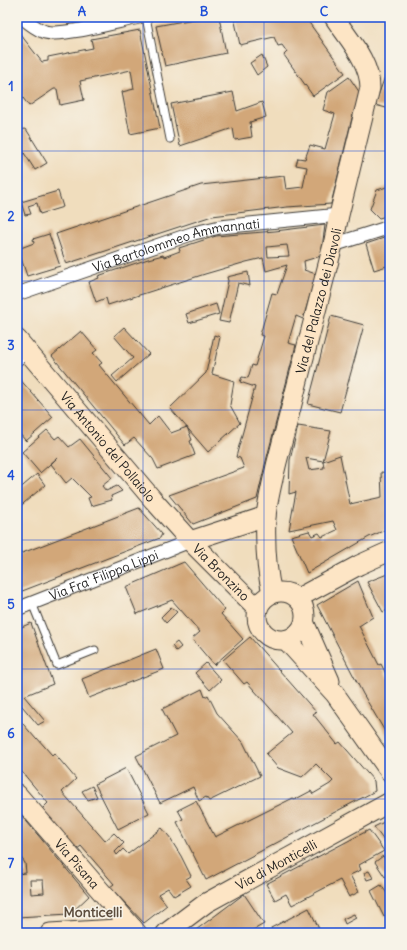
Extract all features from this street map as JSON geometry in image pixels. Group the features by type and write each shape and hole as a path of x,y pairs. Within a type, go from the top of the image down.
{"street":[{"path":"22,17 33,26 46,32 65,33 139,17"},
{"name":"Via del Palazzo dei Diavoli","path":"272,593 267,560 266,516 277,462 333,245 367,103 370,83 366,66 334,17"},
{"name":"Via Bartolommeo Ammannati","path":"17,294 200,232 220,227 339,215"},
{"path":"333,245 390,227"},
{"name":"Via Antonio del Pollaiolo","path":"20,350 190,541"},
{"name":"Via Bronzino","path":"258,609 190,541 266,516"},
{"name":"Via Fra' Filippo Lippi","path":"17,609 190,541"},
{"path":"335,694 305,624 305,610 298,598 359,565 390,551"},
{"name":"Via Bronzino","path":"286,640 272,638 266,634 258,623 258,609 261,602 272,593 286,592 298,598"},
{"path":"305,624 295,636 286,640 335,694 390,772"},
{"name":"Via Pisana","path":"17,794 135,931"},
{"name":"Via di Monticelli","path":"166,933 206,903 390,802"},
{"path":"50,933 135,931"}],"lane":[{"path":"146,17 170,139"},
{"path":"32,603 57,665 95,650"}],"building":[{"path":"205,17 219,17 226,53 165,66 156,26"},
{"path":"234,17 305,17 345,73 313,96 284,55 287,52 282,45 278,46 274,37 240,45"},
{"path":"17,30 42,62 48,61 48,57 93,48 91,39 140,30 160,128 130,134 122,92 134,89 131,70 80,81 84,100 60,105 57,89 54,89 29,106 17,90"},
{"path":"262,55 267,67 257,75 250,63"},
{"path":"390,62 390,109 375,105"},
{"path":"349,77 360,93 352,118 331,204 287,207 212,216 66,264 56,234 201,185 284,176 286,189 303,187 307,167 296,165 298,158 305,159 310,145 325,149 335,114 323,110 328,92"},
{"path":"233,92 237,111 262,102 266,117 250,122 252,137 235,140 233,128 180,146 171,104"},
{"path":"26,129 47,163 35,170 17,142 17,130"},
{"path":"390,186 390,215 379,218 370,209 377,190"},
{"path":"58,191 63,207 40,214 37,203 28,206 31,214 25,215 21,202"},
{"path":"325,225 321,256 304,261 304,270 316,274 303,319 296,316 288,343 296,345 257,499 193,524 169,495 244,468 240,458 236,457 255,387 240,382 242,377 248,378 252,365 255,366 264,336 260,335 272,293 277,294 287,265 266,271 263,258 205,274 108,305 106,298 96,302 89,282 99,278 98,276 148,259 163,255 164,257 180,251 179,248 216,236","holes":["287,245 289,256 268,257 267,247"]},
{"path":"49,234 60,266 27,276 18,249 34,243 33,239"},
{"path":"390,236 390,265 374,270 366,244"},
{"path":"248,272 250,286 238,283 229,323 219,321 228,281 227,277"},
{"path":"216,304 219,314 189,323 186,314"},
{"path":"331,316 364,325 340,412 308,404"},
{"path":"124,327 149,354 117,382 112,376 133,358 114,336"},
{"path":"81,331 97,350 93,353 102,363 99,365 149,425 158,416 171,433 187,427 192,440 190,441 195,455 158,469 153,459 134,438 125,445 52,356"},
{"path":"214,335 220,337 212,374 234,381 230,405 240,423 208,452 170,408 206,373"},
{"path":"17,376 53,417 26,441 17,431"},
{"path":"298,426 331,431 323,461 340,455 350,504 382,497 381,472 390,473 390,528 369,537 307,573 291,536 309,531 312,536 319,533 322,537 337,530 333,521 289,530 296,492 289,494 290,460","holes":["306,458 323,461 324,468 309,470"]},
{"path":"47,430 55,439 59,436 69,447 80,439 112,478 102,486 106,491 117,486 122,491 111,496 112,500 91,506 88,498 91,497 72,478 66,483 51,464 57,458 40,473 22,452"},
{"path":"37,474 45,485 17,509 17,491"},
{"path":"139,508 162,534 160,538 17,593 17,555"},
{"path":"184,562 225,610 221,614 243,639 214,665 192,639 200,632 172,600 137,614 126,587"},
{"path":"390,573 390,609 383,612 367,582"},
{"path":"358,581 373,617 359,626 379,665 381,664 388,678 390,677 390,740 363,694 317,605"},
{"path":"171,607 177,612 166,623 161,617"},
{"path":"31,623 53,684 24,696 45,721 38,725 17,700 17,673 19,671 17,669 17,629"},
{"path":"250,637 316,712 313,714 337,744 340,742 374,781 375,791 206,880 177,822 183,819 178,810 196,801 215,837 293,798 294,800 311,791 313,794 333,781 316,764 302,777 278,768 266,754 292,733 247,682 244,684 223,660"},
{"path":"177,642 181,647 176,651 172,646"},
{"path":"156,649 164,669 89,698 82,679"},
{"path":"206,663 221,680 210,690 195,673"},
{"path":"202,689 205,697 208,695 217,713 243,742 260,776 209,801 206,797 199,801 193,787 160,803 136,756 176,736 162,709"},
{"path":"17,717 52,755 54,753 76,779 62,792 105,841 114,833 124,843 115,852 117,855 123,849 128,854 162,828 172,840 191,876 186,879 191,886 174,896 168,888 158,894 167,905 144,923 110,887 114,884 81,846 76,850 41,810 48,803 17,766"},
{"path":"126,768 149,813 118,829 95,784"},
{"path":"92,786 97,797 88,800 82,791"},
{"path":"17,810 89,896 70,914 17,917 17,874 26,873 25,863 17,852","holes":["30,880 43,880 44,893 31,894"]},
{"path":"390,819 390,849 374,827"},
{"path":"369,830 384,851 359,865 361,870 350,875 359,892 349,897 340,880 292,905 286,894 275,900 266,884"},
{"path":"383,856 390,865 390,873 385,877 375,862"},
{"path":"369,871 373,878 367,880 364,873"},
{"path":"381,885 388,895 390,894 390,912 384,917 371,891"},
{"path":"244,894 264,924 248,933 192,933"},
{"path":"309,908 321,933 274,933 271,928"},
{"path":"354,914 356,918 345,924 343,919"}],"district":[{"name":"Monticelli","path":"93,912"}]}
